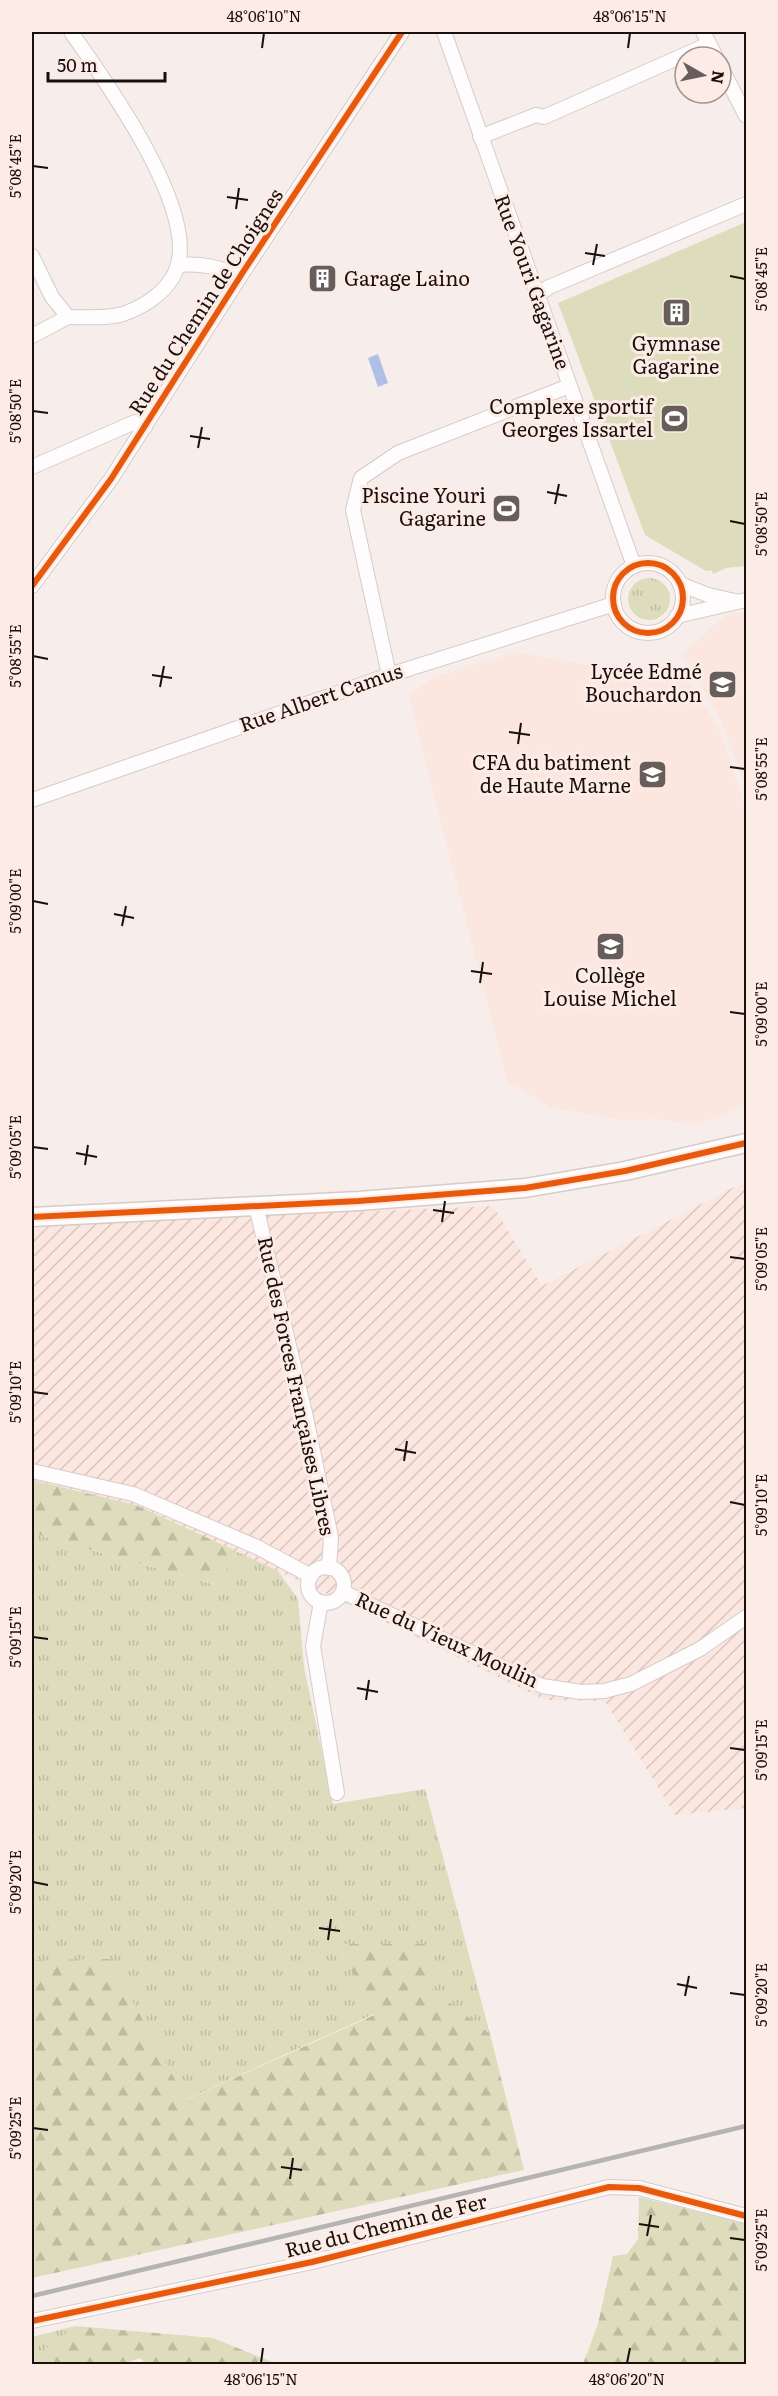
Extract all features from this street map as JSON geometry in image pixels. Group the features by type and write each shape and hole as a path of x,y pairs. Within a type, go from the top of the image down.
{"street":[{"path":"32,336 68,317 121,315 150,302 163,291 178,264 180,240 164,189 137,129 71,32"},
{"name":"Rue du Chemin de Choignes","path":"32,586 111,479 239,278 402,32"},
{"name":"Rue Youri Gagarine","path":"444,32 634,566"},
{"path":"480,137 536,115 544,117 706,38"},
{"path":"733,90 747,116"},
{"path":"538,295 549,287 747,204"},
{"path":"32,256 52,297 68,317"},
{"path":"178,264 194,263 215,268 239,278"},
{"path":"389,675 353,510 361,478 398,453 569,386"},
{"path":"32,467 135,422 145,427"},
{"path":"645,563 666,568 680,584 708,596 742,601 678,616 660,630 640,632 623,622 614,604 617,582 634,566 645,563"},
{"path":"678,616 683,595 680,584"},
{"name":"Rue Albert Camus","path":"32,800 389,675 614,604"},
{"path":"32,1216 256,1206 525,1188 648,1166 747,1143"},
{"name":"Rue des Forces Françaises Libres","path":"256,1206 305,1413 331,1537 329,1568"},
{"path":"32,1471 133,1494 257,1547 311,1576"},
{"path":"329,1568 342,1576 343,1592 333,1602 321,1602 309,1592 311,1576 319,1569 329,1568"},
{"name":"Rue du Vieux Moulin","path":"343,1592 542,1686 581,1692 604,1691 653,1675 700,1649 747,1617"},
{"path":"321,1602 313,1646 337,1793"},
{"name":"Rue du Chemin de Fer","path":"32,2321 312,2262 609,2187 639,2188 747,2216"}],"shaded area":[{"name":"Lycée Edmé Bouchardon","path":"746,612 746,787 718,714 682,654 727,614"},
{"name":"Collège Louise Michel","path":"516,652 691,684 719,729 746,809 746,1105 695,1125 657,1119 622,1120 550,1107 507,1082 409,695 432,678"},
{"path":"746,1181 746,1808 675,1815 605,1701 545,1700 338,1599 136,1505 32,1480 32,1226 493,1206 542,1286"}],"green space":[{"name":"Complexe sportif Georges Issartel","path":"746,222 746,566 726,568 713,574 712,570 706,571 645,535 558,303"},
{"path":"649,578 664,584 670,599 664,614 649,620 634,614 628,599 634,584"},
{"path":"32,1480 136,1505 238,1552 216,1585 32,1533"},
{"path":"32,1533 216,1585 238,1552 278,1571 298,1599 304,1667 333,1804 425,1789 490,2034 426,1985 338,1944 374,2014 185,2100 110,1960 32,1960"},
{"path":"338,1944 425,1944 427,1985 490,2034 524,2170 32,2278 32,1960 110,1959 186,2100 374,2015"},
{"path":"639,2197 746,2224 746,2364 583,2364 598,2324 613,2256 627,2254 638,2239"},
{"path":"75,2326 32,2360 32,2337"},
{"path":"75,2326 213,2338 277,2364 146,2364 140,2358 123,2364 32,2364 32,2360"}],"water":[{"path":"378,354 388,383 378,387 368,358"}],"railway":[{"path":"32,2296 746,2126"}],"cycle path":[{"path":"32,586 111,479 243,272 402,32"},
{"path":"648,563 667,569 677,579 683,598 677,617 667,627 648,633 629,627 619,617 613,598 619,579 629,569 648,563"},
{"path":"32,1217 359,1201 525,1188 625,1171 746,1143"},
{"path":"32,2321 312,2262 609,2187 639,2188 746,2216"}],"place":[{"name":"Garage Laino","path":"323,279"},
{"name":"Gymnase Gagarine","path":"676,313"},
{"name":"Complexe sportif Georges Issartel","path":"674,419"},
{"name":"Piscine Youri Gagarine","path":"507,508"},
{"name":"Lycée Edmé Bouchardon","path":"723,684"},
{"name":"CFA du batiment de Haute Marne","path":"652,775"},
{"name":"Collège Louise Michel","path":"610,946"}]}
